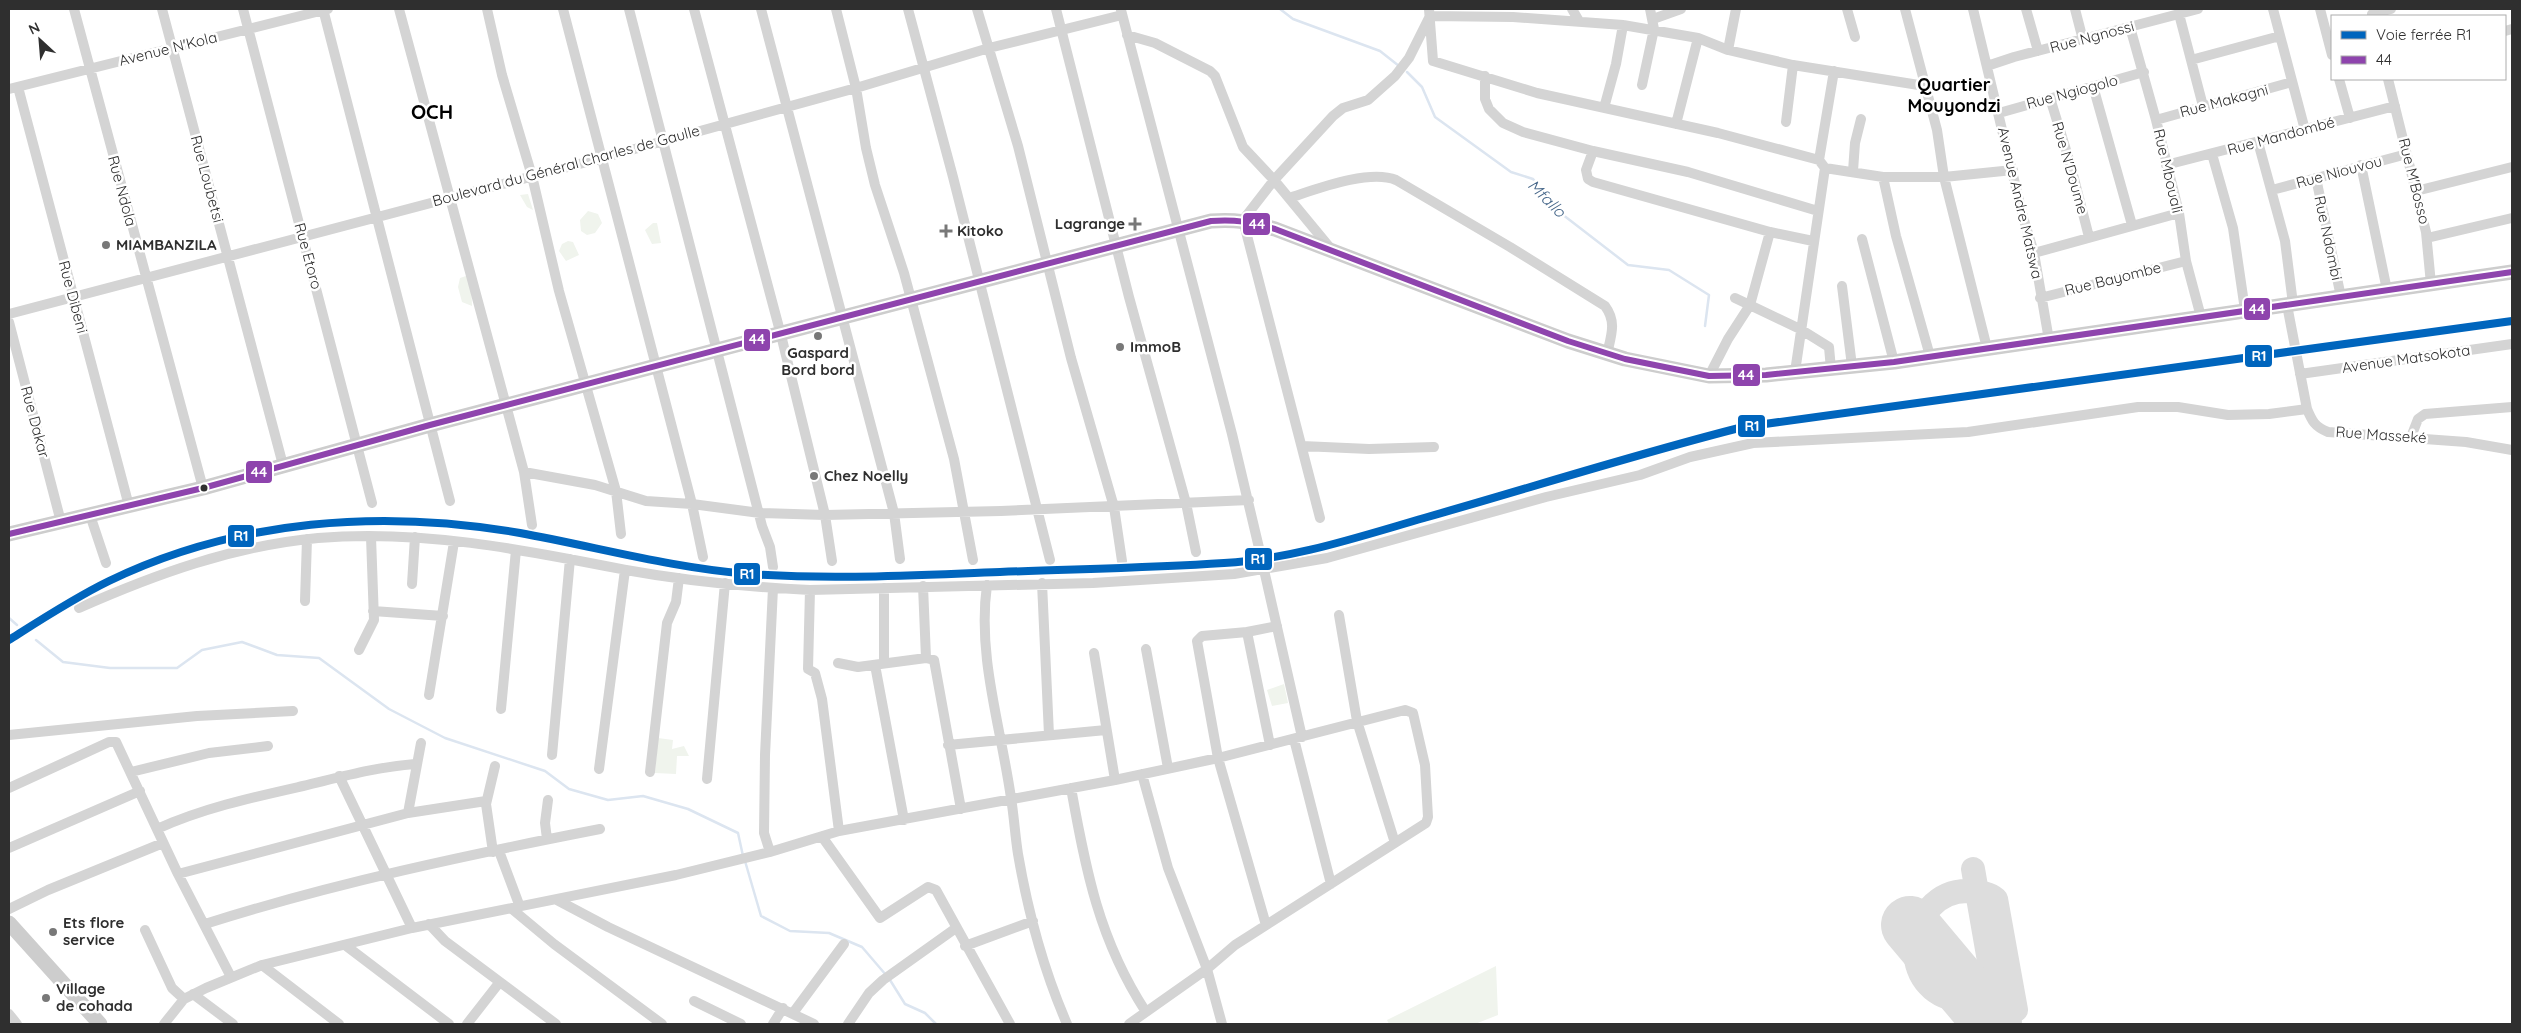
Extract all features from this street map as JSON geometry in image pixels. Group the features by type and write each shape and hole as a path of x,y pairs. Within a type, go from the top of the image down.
{"street":[{"name":"Rue Ndola","path":"74,9 203,488"},
{"name":"Rue Loubetsi","path":"162,9 171,49 283,465"},
{"name":"Rue Etoro","path":"243,9 372,503"},
{"name":"Avenue N'Kola","path":"13,88 325,9"},
{"path":"325,9 376,216 450,501"},
{"path":"400,9 524,472 532,525"},
{"path":"487,9 502,75 532,176 559,291 616,491 621,534"},
{"path":"563,9 692,504 703,557"},
{"path":"629,9 764,534 770,547 773,567"},
{"path":"694,9 781,335 825,515 832,561"},
{"path":"761,9 786,108 844,317 894,513 900,559"},
{"path":"836,9 856,88 866,148 875,185 912,300 941,407 966,510 973,560"},
{"path":"908,9 922,68 953,177 978,282 1050,560"},
{"path":"977,9 1018,146 1071,358 1114,507 1122,561"},
{"path":"1056,9 1130,297 1186,503 1196,552"},
{"path":"1572,9 1579,21"},
{"path":"1642,85 1654,30 1651,14 1682,9"},
{"path":"1728,50 1736,9"},
{"path":"1846,9 1855,37"},
{"path":"1906,9 1937,130 1944,177 1987,348"},
{"name":"Avenue Andre Matswa","path":"1973,9 2023,217 2034,253 2040,298 2049,340"},
{"path":"2026,9 2038,51"},
{"path":"2075,9 2083,40"},
{"name":"Rue Ngnossi","path":"1987,66 2198,9"},
{"path":"2273,9 2304,130"},
{"path":"2320,9 2331,51"},
{"path":"2372,13 2391,9"},
{"path":"1121,12 1249,500 1260,552"},
{"name":"Boulevard du Général Charles de Gaulle","path":"9,314 303,235 602,158 786,108 989,48 1062,30 1121,12"},
{"path":"1430,12 1476,13 1623,25 1698,38 1728,50 1793,65 1925,86"},
{"path":"1430,12 1432,60 1537,94 1676,124 1822,164 1883,177 1944,177 2013,170"},
{"path":"1243,220 1274,180 1332,116 1348,106 1368,100 1395,76 1409,58 1430,12"},
{"path":"2179,14 2203,106"},
{"path":"1604,108 1616,64 1623,25"},
{"name":"Rue Mbouali","path":"2130,27 2144,72 2179,213 2186,261 2201,317"},
{"path":"1127,35 1155,43 1210,71 1218,82 1243,148 1274,180 1333,251"},
{"path":"2191,60 2280,36"},
{"path":"1676,124 1698,38"},
{"path":"1786,122 1793,65"},
{"path":"1795,372 1818,211 1834,71"},
{"name":"Rue Ngiogolo","path":"1999,114 2144,72"},
{"path":"1485,76 1485,99 1489,108 1503,123 1524,132 1593,151 1688,172 1818,211"},
{"path":"2339,80 2350,118"},
{"name":"Rue M'Bosso","path":"2388,80 2428,238 2431,284"},
{"name":"Rue Makagni","path":"2156,120 2292,82"},
{"path":"2093,86 2132,225"},
{"name":"Rue Dibeni","path":"13,88 73,298 129,506"},
{"name":"Rue N'Doume","path":"2050,98 2070,163 2089,237"},
{"name":"Rue Mandombé","path":"2166,166 2395,106"},
{"path":"1853,171 1854,143 1861,119"},
{"name":"Rue Masseké","path":"2258,142 2285,241 2290,305 2300,374 2307,409 2313,422 2319,428 2328,432 2466,442 2512,450"},
{"path":"1593,151 1586,170 1588,178 1593,182 1770,232 1813,241"},
{"path":"2212,154 2233,228 2244,310"},
{"name":"Rue Niouvou","path":"2272,190 2407,154"},
{"path":"2361,165 2387,290"},
{"path":"2416,191 2512,167"},
{"path":"1289,198 1327,186 1377,176 1387,176 1396,180 1605,306 1611,314 1613,322 1607,354"},
{"path":"1883,177 1896,236 1930,356"},
{"name":"Rue Ndombi","path":"2316,178 2341,297"},
{"path":"2034,253 2179,213"},
{"path":"2428,238 2512,218"},
{"path":"1243,220 1320,518"},
{"path":"9,534 203,488 430,425 718,352 1211,221 1243,220 1333,251 1515,322 1607,354 1709,376 1795,372 1894,362 2512,272"},
{"path":"1709,376 1728,339 1750,305 1770,232"},
{"path":"1862,239 1894,362"},
{"name":"Rue Bayombe","path":"2040,298 2186,261"},
{"path":"1842,286 1852,366"},
{"path":"1734,298 1800,330 1829,347 1831,368"},
{"name":"Rue Dakar","path":"9,322 61,522"},
{"name":"Avenue Matsokota","path":"2300,374 2512,344"},
{"path":"79,608 159,574 202,560 264,546 307,539 371,536 415,538 516,550 625,570 726,584 810,590 1191,579 1264,570 1327,558 1546,497 1640,475 1690,457 1754,443 1968,432 2138,408 2178,406 2228,415 2269,414 2307,409"},
{"path":"2411,437 2418,419 2425,414 2512,406"},
{"path":"1302,446 1369,449 1434,447"},
{"path":"524,472 572,480 646,501 692,504 760,513 825,515 1114,507 1249,500"},
{"path":"90,515 106,563"},
{"path":"359,650 371,629 373,611 371,536"},
{"path":"412,584 415,538"},
{"path":"305,601 307,539"},
{"path":"429,695 454,542"},
{"path":"500,709 516,550"},
{"path":"552,755 570,559"},
{"path":"599,769 625,570"},
{"path":"1264,570 1298,738 1331,884"},
{"path":"650,772 667,623 676,602 680,578"},
{"path":"1042,583 1049,735"},
{"path":"708,779 726,584"},
{"path":"986,585 983,631 1000,739 1012,799 1018,857 1048,982 1067,1024"},
{"path":"923,586 926,658"},
{"path":"770,852 764,833 765,755 773,588"},
{"path":"884,588 880,664 904,820"},
{"path":"810,590 808,669 815,673 822,699 839,831"},
{"path":"373,611 443,616"},
{"path":"1338,615 1357,721 1395,843"},
{"path":"1266,925 1218,758 1197,640 1202,636 1247,632 1276,626"},
{"path":"1247,632 1270,745"},
{"path":"1146,649 1168,768"},
{"path":"1094,653 1115,780"},
{"path":"838,663 851,667 926,658 931,658 934,661 960,809"},
{"path":"164,1024 184,1000 193,994 262,965 429,924 661,879 824,838 839,831 1115,780 1218,758 1405,710 1413,713 1425,765 1428,817 1420,828 1235,945 1207,969 1129,1024"},
{"path":"9,735 197,716 293,711"},
{"path":"948,745 1106,730"},
{"path":"9,788 112,741 116,742 178,874 231,977"},
{"path":"408,813 415,764 421,743"},
{"path":"131,772 209,753 268,746"},
{"path":"157,829 204,811 339,776 391,766 415,764"},
{"path":"495,766 486,801 496,851 516,908 554,944 662,1024"},
{"path":"1142,774 1168,868 1207,969 1222,1024"},
{"path":"339,776 412,928"},
{"path":"1070,788 1083,858 1103,928 1120,968 1146,1012"},
{"path":"9,848 140,791"},
{"path":"547,840 545,823 548,800"},
{"path":"178,874 408,813 486,801"},
{"path":"205,924 260,906 388,875 600,829"},
{"path":"824,838 880,918 928,887 932,888 1010,1024"},
{"path":"9,909 48,890 163,843"},
{"path":"557,900 814,1024"},
{"path":"965,946 1033,921"},
{"path":"9,923 100,1024"},
{"path":"429,924 441,937 499,983 556,1024"},
{"path":"848,1024 869,994 883,980 956,928"},
{"path":"145,930 172,988 184,1000"},
{"path":"772,1024 788,1011 844,944"},
{"path":"345,945 449,1024"},
{"path":"262,965 339,1024"},
{"path":"467,1024 499,983"},
{"path":"193,994 233,1024"},
{"path":"694,1001 741,1024"},
{"path":"9,1014 18,1024"}],"shaded area":[{"path":"528,194 533,210 527,207 520,195"},
{"path":"588,211 598,214 602,223 595,233 587,235 581,231 580,220"},
{"path":"653,223 657,223 661,243 652,244 645,230"},
{"path":"568,241 573,242 579,255 566,261 559,251 562,244"},
{"path":"466,276 471,278 472,306 462,302 458,287 460,278"},
{"path":"1284,684 1288,703 1272,706 1267,690"},
{"path":"658,738 673,740 672,749 684,746 689,756 677,756 676,774 655,773"},
{"path":"1496,966 1498,1015 1475,1024 1389,1024 1387,1020"}],"waterway":[{"name":"Mfallo","path":"1280,9 1293,19 1380,51 1399,66"},
{"name":"Mfallo","path":"1407,72 1422,87 1435,117 1511,172 1533,179 1558,211 1628,265 1669,270 1709,295 1705,326"},
{"path":"9,618 17,625"},
{"path":"36,640 63,662 110,668 177,668 202,650 242,642 277,655 319,658 389,709 445,738 545,771 569,789 608,800 643,796 688,809 738,833 743,856"},
{"path":"745,861 761,916 790,931 829,933 862,947 886,975"},
{"path":"890,980 905,1004 925,1013 936,1024"}],"taxiway":[{"path":"1973,869 2000,1024"},
{"path":"1972,1000 1946,997 1928,985 1918,967 1915,946 1919,925 1930,907 1948,895 1971,891 1981,892 1996,899 2016,1010"}],"runway":[{"path":"1910,925 1993,1024"}],"railway":[{"path":"9,640 58,609 109,581 158,560 208,544 259,532 363,521 416,522 468,526 520,533 692,567 780,576 906,576 1250,561 1350,540 1743,427 2512,321"}],"rail line":[{"name":"R1","path":"9,640 58,609 109,581 158,560 208,544 259,532 363,521 416,522 468,526 520,533 692,567 780,576 906,576 1250,561 1350,540 1743,427 2512,321"}],"transit line":[{"name":"44","path":"9,534 203,488 430,425 1211,221 1228,220 1275,229 1568,341 1625,359 1709,376 1766,375 1894,362 2512,272"}],"place":[{"name":"Lagrange","path":"1135,224"},
{"name":"Kitoko","path":"946,231"},
{"name":"MIAMBANZILA","path":"106,245"},
{"name":"Gaspard Bord bord","path":"818,336"},
{"name":"ImmoB","path":"1120,347"},
{"name":"Chez Noelly","path":"814,476"},
{"name":"Ets flore service","path":"53,932"},
{"name":"Village de cohada","path":"46,998"}],"district":[{"name":"Quartier Mouyondzi","path":"1954,95"},
{"name":"OCH","path":"432,112"}]}
